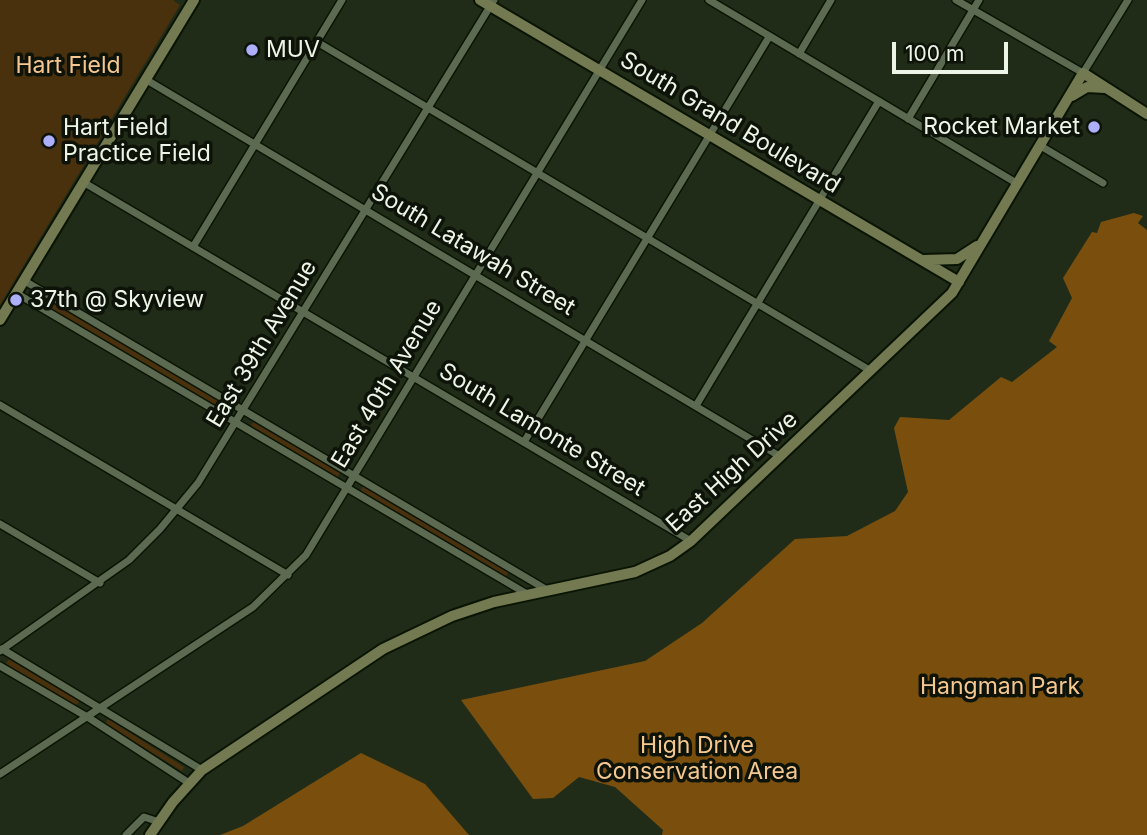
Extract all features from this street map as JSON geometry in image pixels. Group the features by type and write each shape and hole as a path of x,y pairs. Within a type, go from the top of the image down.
{"main road":[{"path":"0,320 194,0"},
{"name":"South Grand Boulevard","path":"488,2 958,282"},
{"path":"1083,73 1147,114"},
{"name":"East High Drive","path":"150,835 202,769 383,649 452,616 527,594 635,572 670,556 691,541 943,303 985,239 1083,73"},
{"path":"1065,102 1087,87 1105,88"},
{"path":"921,260 957,259 985,239"}],"street":[{"path":"193,247 342,0"},
{"name":"East 40th Avenue","path":"0,774 89,718 253,607 306,555 642,0"},
{"path":"709,0 1018,184"},
{"path":"722,8 727,0"},
{"path":"799,54 831,0"},
{"path":"956,0 1083,73 1128,0"},
{"path":"908,119 979,0"},
{"name":"East 39th Avenue","path":"1,650 100,583 129,559 177,509 237,423 428,107 488,2"},
{"path":"524,442 769,37"},
{"path":"317,42 872,370"},
{"name":"South Latawah Street","path":"145,79 696,404 781,457"},
{"path":"696,404 879,101"},
{"path":"1039,145 1103,183"},
{"name":"South Lamonte Street","path":"83,182 691,541"},
{"path":"23,280 548,590"},
{"path":"16,293 527,594"},
{"path":"0,405 288,575"},
{"path":"0,524 100,583"},
{"path":"1,650 202,769"},
{"path":"0,666 89,718 189,783"},
{"path":"126,835 144,817 159,822"}],"green space":[{"name":"Hart Field","path":"0,0 173,0 180,5 0,305"},
{"name":"Hangman Park","path":"1134,213 1143,216 1138,223 1147,230 1147,835 662,835 663,830 615,787 579,777 553,798 533,799 461,700 645,661 702,623 795,539 847,536 895,511 908,492 894,428 900,417 949,420 1001,377 1012,382 1057,347 1049,341 1072,298 1063,278 1092,232 1097,233 1101,222"},
{"path":"34,292 231,408 227,414 30,297"},
{"path":"253,422 340,473 337,478 250,427"},
{"path":"363,486 509,572 505,577 360,492"},
{"path":"9,659 80,701 75,706 6,664"},
{"path":"108,719 184,767 182,771 105,724"},
{"path":"361,753 425,784 469,835 220,835 243,826"}],"place":[{"name":"MUV","path":"252,50"},
{"name":"Rocket Market","path":"1094,127"},
{"name":"Hart Field Practice Field","path":"49,141"},
{"name":"37th @ Skyview","path":"16,300"}],"park label":[{"name":"High Drive Conservation Area","path":"697,759"}]}
